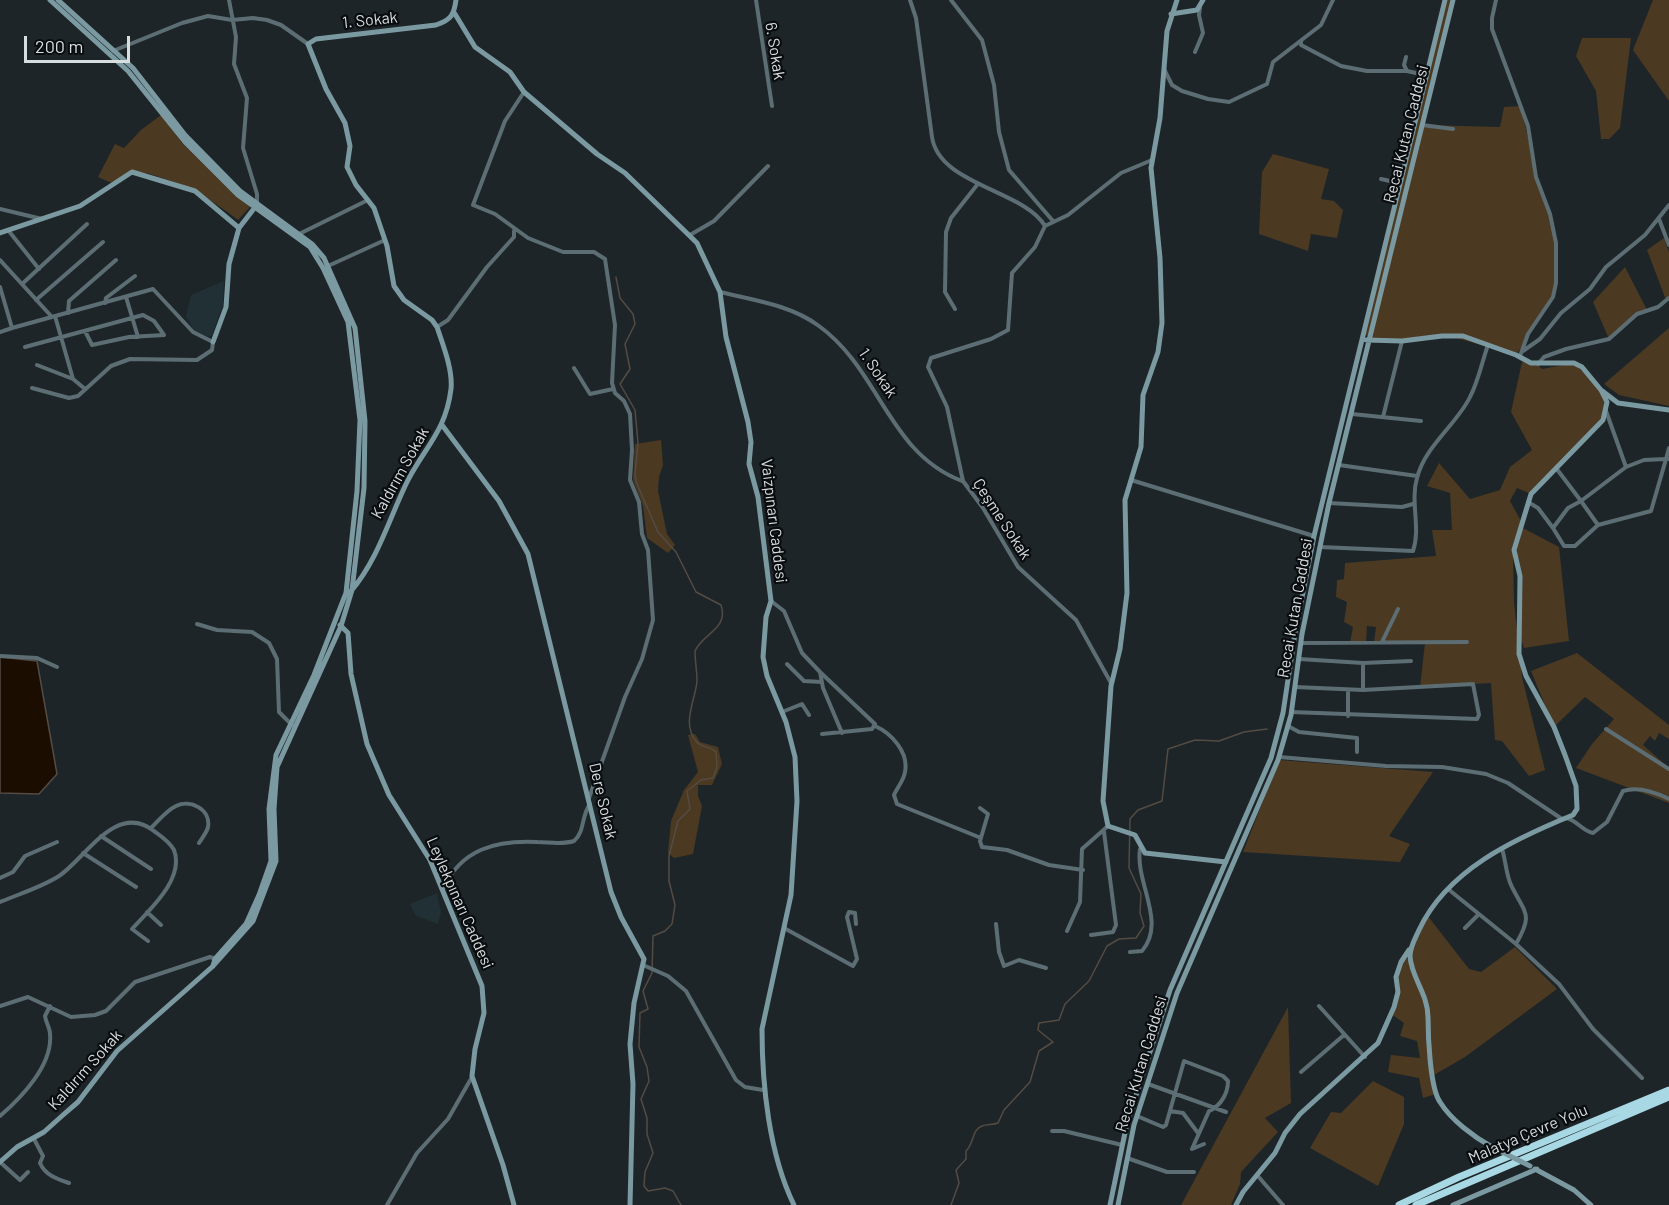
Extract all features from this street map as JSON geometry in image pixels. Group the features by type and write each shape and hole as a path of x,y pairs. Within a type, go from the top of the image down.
{"highway":[{"name":"Malatya Çevre Yolu","path":"1399,1205 1459,1177 1669,1090"},
{"name":"Malatya Çevre Yolu","path":"1416,1205 1669,1098"}],"street":[{"path":"50,0 74,24 133,68 201,152 256,207 318,249 328,266 353,320 365,421 364,488 349,592"},
{"path":"58,0 113,52"},
{"path":"32,388 69,398 78,396 111,366 120,362 130,359 197,360 212,350 226,307 230,264 239,228 256,207 257,194 243,148 247,98 235,67 236,37 229,0"},
{"path":"455,14 456,0"},
{"name":"6. Sokak","path":"756,0 772,106"},
{"path":"910,0 916,18 933,146 942,160 976,185 998,192 1037,216 1045,226 1068,215 1121,173 1152,160"},
{"path":"951,0 982,40 994,85 999,132 1009,170 1053,221"},
{"path":"1067,931 1079,908 1083,870 1082,849 1104,832 1108,826 1103,801 1111,686 1120,649 1127,592 1124,508 1143,437 1143,394 1158,352 1162,323 1160,258 1151,184 1152,160 1161,118 1171,14 1177,0"},
{"path":"1196,52 1203,33 1199,15 1203,0"},
{"path":"1164,68 1172,85 1182,91 1229,102 1267,84 1273,63 1321,25 1333,0"},
{"name":"Recai Kutan Caddesi","path":"1110,1205 1122,1145 1170,990 1271,758 1283,713 1294,633 1314,536 1445,0"},
{"name":"Recai Kutan Caddesi","path":"1118,1205 1137,1116 1177,993 1279,757 1288,726 1301,643 1329,503 1453,0"},
{"path":"1496,0 1492,29 1528,126 1536,177 1550,214 1556,243 1556,283 1553,297 1528,334 1522,354"},
{"path":"1171,14 1200,9"},
{"name":"1. Sokak","path":"308,44 321,39 427,27 445,22 455,14"},
{"name":"Vaizpınarı Caddesi","path":"455,14 472,45 510,72 524,92 597,154 625,173 690,235 720,292 726,337 750,434 749,464 758,497 771,601 766,617 763,657 770,687 782,712 795,757 797,801 794,866 784,928 762,1029 763,1090 778,1159 794,1205"},
{"path":"113,52 193,19 214,16 232,20 254,18 267,20 281,25 308,44 326,89 345,123 349,139 347,167 349,174 368,200 385,240 395,290 437,327 453,315 491,262 514,237 514,231"},
{"path":"1301,41 1301,45 1341,66 1367,71 1407,71 1425,75"},
{"path":"1406,57 1404,65 1407,71"},
{"path":"441,893 454,869 477,850 506,841 574,841 579,837 584,814 625,697 642,659 652,620 648,550 642,534 639,502 630,480 632,455 630,414 613,389 615,325 605,259 594,252 558,250 514,231 495,214 477,209 473,203 505,121 524,92"},
{"path":"1422,125 1453,129"},
{"path":"690,235 714,221 768,166"},
{"path":"0,233 80,206 132,172 195,191 239,228"},
{"path":"1381,179 1400,183"},
{"path":"955,309 944,286 947,226 976,185"},
{"path":"297,236 368,200"},
{"path":"1522,354 1540,339 1561,313 1590,289 1606,267 1659,219 1669,205"},
{"path":"0,209 42,219"},
{"path":"1659,219 1669,244"},
{"path":"22,284 87,224"},
{"name":"Çeşme Sokak","path":"1045,226 1035,247 1012,273 1008,330 991,339 940,354 928,362 947,407 963,481 983,508 1018,567 1076,620 1111,680 1111,686"},
{"path":"8,230 39,269"},
{"path":"297,236 316,254 348,322 360,420 349,592"},
{"path":"328,266 385,240"},
{"path":"36,300 103,242"},
{"path":"0,260 54,317 73,379"},
{"path":"68,313 69,301 116,260"},
{"path":"105,303 106,298 135,276"},
{"path":"0,287 12,328"},
{"path":"0,332 153,289 193,332 213,342"},
{"name":"1. Sokak","path":"720,292 781,307 822,328 854,359 900,431 920,456 940,471 963,481"},
{"path":"126,297 138,337"},
{"path":"1538,365 1545,357 1566,349 1608,339 1637,314 1658,308 1669,298"},
{"path":"25,347 132,317 147,316 164,335 92,345 85,331"},
{"name":"Kaldırım Sokak","path":"0,1162 17,1147 34,1139 78,1102 117,1051 212,967 253,921 274,870 277,767 339,624 349,592 377,548 415,468 442,425 451,384 437,327"},
{"path":"1362,339 1402,341 1463,336 1522,354 1538,365 1574,363 1582,367 1601,390 1607,402 1606,411 1595,431 1539,483 1528,502 1515,540 1514,550 1520,581 1519,654 1526,676 1554,727 1576,786 1575,822"},
{"path":"1383,417 1402,341"},
{"path":"1319,547 1413,550 1416,540 1413,504 1417,476 1437,439 1470,399 1488,344"},
{"path":"37,365 73,379 85,389"},
{"path":"574,368 590,394 613,389"},
{"path":"1601,390 1618,403 1669,410"},
{"path":"1606,411 1626,467"},
{"path":"1352,414 1421,420"},
{"name":"Dere Sokak","path":"442,425 500,501 528,554 611,892 621,917 642,953 643,965"},
{"path":"1528,502 1538,508 1564,546 1575,546 1598,525 1651,511 1669,448"},
{"path":"1553,528 1568,508 1626,467 1644,460 1667,459"},
{"path":"1339,465 1417,476"},
{"path":"1556,468 1598,525"},
{"path":"1131,480 1314,536"},
{"path":"1329,503 1402,507 1413,504"},
{"path":"771,601 784,611 802,653 873,721 875,726 887,731 903,752 905,772 894,795 897,804 981,838"},
{"path":"1382,642 1398,609"},
{"path":"197,624 217,630 252,632 269,643 277,659 279,712 293,726"},
{"name":"Leylekpınarı Caddesi","path":"339,624 348,633 351,674 367,744 389,795 430,860 441,893 483,991 484,1013 475,1049 472,1076 503,1165 514,1205"},
{"path":"1301,643 1467,642"},
{"path":"0,656 37,658 57,667"},
{"path":"1299,659 1362,663 1411,661"},
{"path":"1362,663 1363,690"},
{"path":"787,664 804,681 822,682"},
{"path":"820,672 842,732"},
{"path":"1291,712 1348,716 1477,719 1479,715 1473,684 1363,690 1295,687"},
{"path":"1348,690 1348,716"},
{"path":"782,712 802,704 809,715"},
{"path":"822,734 872,729 875,726"},
{"path":"1288,726 1299,732 1357,738 1357,752"},
{"path":"1606,729 1669,769"},
{"path":"1279,757 1386,766 1442,767 1486,774 1508,783 1564,818 1575,822 1586,831 1593,833 1607,822 1619,796 1631,788 1669,799"},
{"path":"151,828 174,807 193,805 206,813 208,820 208,829 199,843"},
{"path":"980,808 988,814 981,838 982,847 1007,850 1049,865 1083,870"},
{"path":"1236,1205 1275,1153 1285,1133 1300,1114 1378,1043 1394,1007 1398,992 1396,977 1401,962 1435,902 1468,870 1577,809"},
{"path":"0,902 59,876 101,836 123,825 151,828 169,843 175,861 170,883 132,929 147,941"},
{"path":"1108,826 1132,833 1140,849 1149,855 1232,864"},
{"path":"1091,935 1113,932 1116,925 1109,852 1104,832"},
{"path":"101,836 151,869"},
{"path":"0,878 13,872 25,856 57,842"},
{"path":"1130,952 1142,951 1151,941 1152,919 1139,861 1140,849"},
{"path":"1502,849 1511,885 1527,913 1525,928 1516,944"},
{"path":"83,854 136,887"},
{"path":"1448,889 1516,944 1559,984 1593,1029 1642,1078"},
{"path":"147,912 161,925"},
{"path":"784,928 853,966 857,959 847,917 849,912 855,913 856,924"},
{"path":"1465,928 1478,915"},
{"path":"996,924 999,952 1004,966 1019,960 1046,968"},
{"path":"1411,946 1412,967 1426,1000 1427,1041 1436,1094 1440,1103 1462,1125 1492,1147 1574,1190 1592,1205"},
{"path":"0,1006 28,997 71,1017 95,1015 106,1011 135,982 210,957 217,959"},
{"path":"630,1205 633,1084 630,1044 634,1003 643,965 668,976 686,991 736,1080 745,1087 763,1090"},
{"path":"0,1116 17,1100 41,1067 50,1037 45,1016 50,1006"},
{"path":"1320,1006 1365,1057"},
{"path":"1301,1072 1344,1035"},
{"path":"1137,1116 1163,1127 1185,1061 1223,1076 1228,1081 1228,1090 1216,1108 1209,1111 1192,1149 1204,1144"},
{"path":"387,1205 417,1153 453,1112 472,1076"},
{"path":"1148,1084 1226,1112"},
{"path":"1170,1111 1183,1113 1198,1133"},
{"path":"1052,1131 1064,1131 1122,1145"},
{"path":"34,1139 43,1156 39,1163 42,1168 54,1178 69,1183"},
{"path":"1127,1158 1167,1172 1194,1172"},
{"path":"0,1162 20,1180 28,1172"},
{"path":"1453,1205 1537,1169"},
{"path":"1257,1175 1283,1205"}],"shaded area":[{"path":"1447,0 1451,0 1368,336 1365,335"},
{"path":"1653,0 1669,0 1669,101 1633,50"},
{"path":"1582,38 1631,38 1620,128 1609,139 1601,139 1596,91 1576,56"},
{"path":"1521,106 1534,166 1552,224 1556,254 1555,288 1543,315 1516,355 1453,337 1369,341 1422,125 1500,127 1504,107"},
{"path":"161,115 182,143 250,207 238,220 193,190 151,174 133,174 119,183 98,177 115,144 124,148 141,130"},
{"path":"1273,154 1329,169 1321,199 1334,201 1343,210 1337,238 1311,234 1308,251 1259,234 1262,172"},
{"path":"1664,238 1669,252 1669,298 1666,300 1647,250"},
{"path":"1625,267 1647,310 1637,314 1609,339 1593,302"},
{"path":"224,281 223,304 212,335 209,337 195,331 186,317 191,295"},
{"path":"1669,328 1669,406 1619,395 1604,384"},
{"path":"1522,362 1538,365 1542,369 1574,363 1595,384 1607,402 1599,425 1531,494 1517,488 1510,501 1522,523 1521,527 1559,547 1569,641 1524,648 1518,630 1520,581 1513,550 1514,602 1522,677 1545,770 1529,776 1502,741 1495,740 1491,683 1420,687 1425,643 1374,642 1376,627 1367,626 1366,643 1350,643 1353,627 1344,622 1347,602 1336,597 1337,580 1344,579 1345,563 1436,556 1432,530 1452,530 1450,493 1427,486 1439,463 1470,499 1500,490 1510,467 1532,450 1511,412"},
{"path":"661,440 663,465 658,491 667,534 675,545 668,553 647,538 643,506 633,480 635,444"},
{"path":"1577,653 1669,725 1669,739 1659,733 1655,741 1650,736 1643,745 1669,768 1669,803 1576,768 1592,744 1614,719 1585,697 1554,727 1531,671"},
{"path":"0,657 37,661 57,774 39,794 0,793"},
{"path":"695,734 700,742 718,747 722,764 712,785 698,785 698,796 702,806 693,854 674,858 668,853 671,821 684,790 698,772 688,735"},
{"path":"1279,760 1433,772 1389,836 1410,844 1400,862 1243,852"},
{"path":"437,893 441,912 438,924 416,916 410,904"},
{"path":"1427,915 1469,969 1481,972 1515,947 1557,989 1465,1057 1434,1075 1436,1094 1423,1098 1419,1078 1388,1072 1391,1055 1420,1058 1417,1041 1400,1036 1404,1023 1391,1014 1401,962 1410,957"},
{"path":"1288,1007 1291,1103 1265,1118 1278,1132 1241,1172 1240,1184 1231,1205 1181,1205"},
{"path":"1373,1081 1404,1097 1404,1124 1378,1186 1310,1148 1331,1112 1341,1113"}],"waterway":[{"path":"616,277 620,298 633,314 635,324 625,344 630,369 620,384 635,410 638,443 635,475 637,484 658,532 676,552 696,592 721,605 723,613 718,625 695,651 697,681 689,719 696,741 716,752 717,767 713,778 701,780 687,791 690,809 678,821 669,856 669,881 675,905 672,924 665,931 653,936 652,973 643,991 648,1009 640,1013 639,1047 647,1067 649,1081 641,1099 653,1153 645,1172 644,1186 648,1191 665,1188 673,1191 681,1205"},
{"path":"951,1205 959,1183 956,1170 966,1159 966,1151 976,1130 982,1126 998,1123 1004,1110 1030,1082 1039,1051 1053,1042 1038,1030 1039,1023 1059,1020 1065,1004 1089,981 1107,946 1119,939 1136,938 1144,926 1140,913 1141,894 1129,868 1130,819 1138,810 1162,801 1168,749 1195,740 1219,741 1244,732 1267,729"}]}
